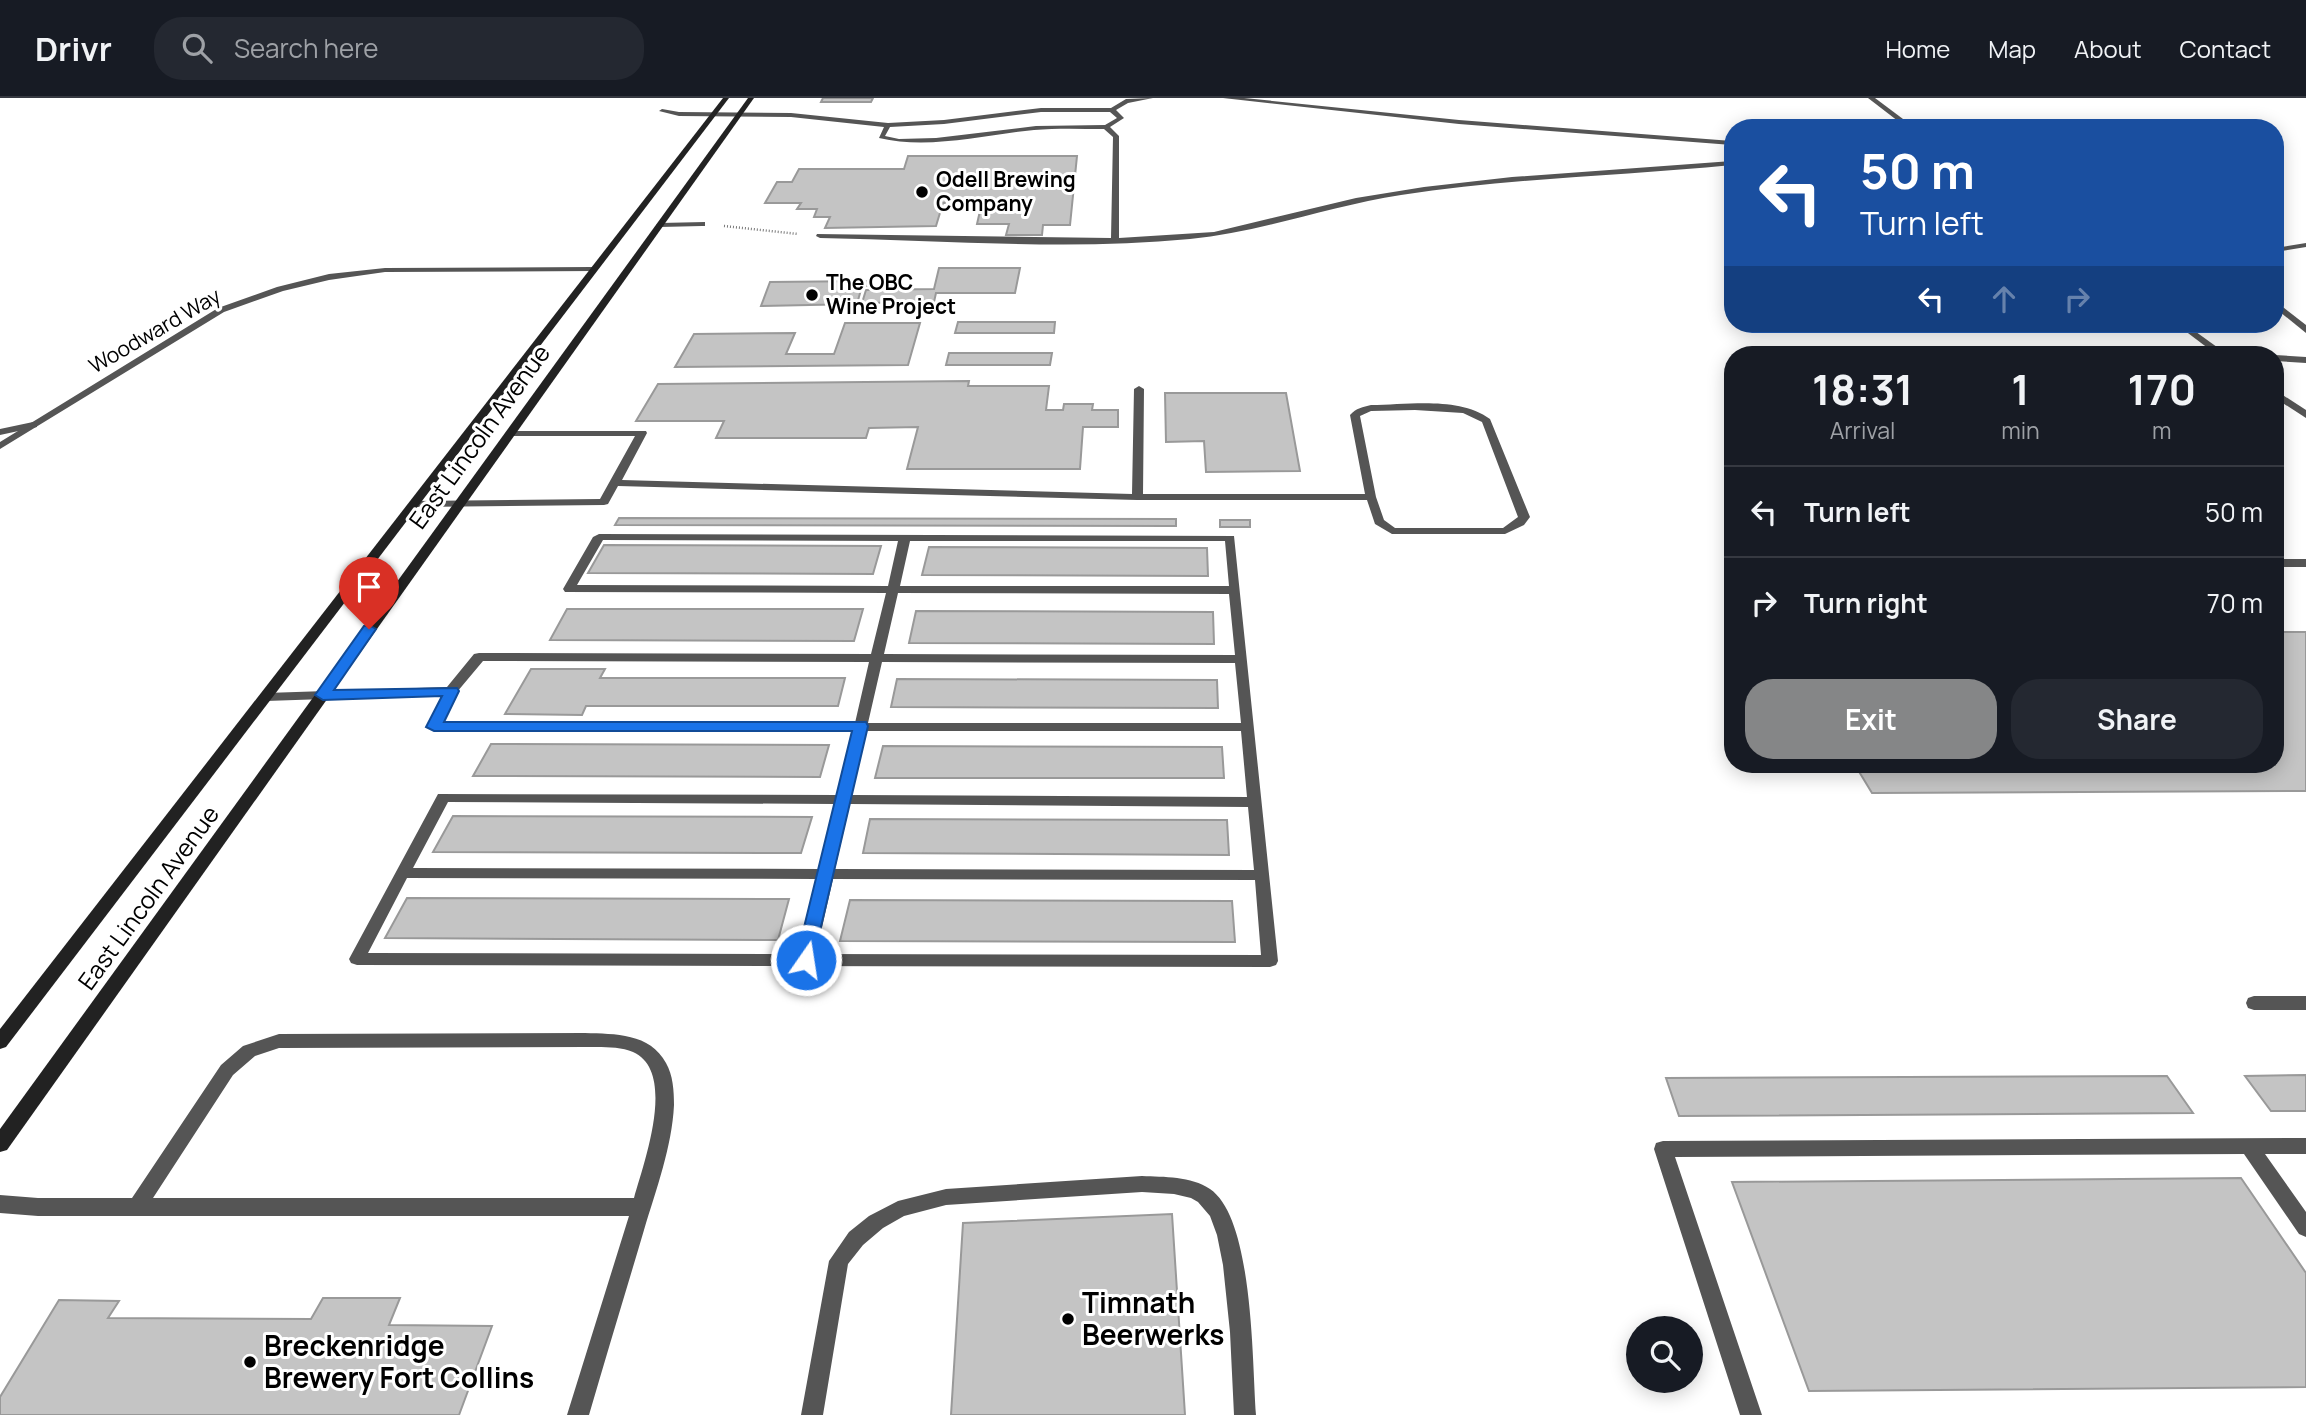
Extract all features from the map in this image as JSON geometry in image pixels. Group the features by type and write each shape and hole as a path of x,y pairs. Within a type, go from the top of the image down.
{"street":[{"name":"East Lincoln Avenue","path":"0,1042 726,98"},
{"name":"East Lincoln Avenue","path":"0,1144 751,98"},
{"path":"662,111 679,114 803,116 887,125 944,122 1029,111 1112,110 1126,101 1150,98"},
{"path":"1227,98 1459,122 1724,142"},
{"path":"1871,98 1900,119"},
{"path":"887,125 881,137 899,141 936,140 1036,128 1106,127 1121,118 1112,110"},
{"path":"1106,127 1116,136 1115,239"},
{"path":"820,236 1115,239 1191,237 1235,230 1336,205 1451,186 1724,164"},
{"path":"660,225 702,224"},
{"path":"2284,249 2306,245"},
{"name":"Woodward Way","path":"0,446 221,310 280,289 329,277 385,270 592,269"},
{"path":"2284,312 2306,330"},
{"path":"2193,333 2211,346"},
{"path":"2284,359 2306,360"},
{"path":"1137,497 1139,389"},
{"path":"2284,399 2306,415"},
{"path":"1371,408 1465,409 1482,416 1486,421 1524,517 1515,527 1505,531 1392,531 1379,522 1371,497 1354,415 1371,408"},
{"path":"0,432 33,425"},
{"path":"415,504 604,502 642,433 510,434"},
{"path":"615,483 1137,497 1371,497"},
{"path":"1234,590 569,589 599,537 1230,538 1234,590 1248,726 1270,961 357,959 443,797 1255,802"},
{"path":"806,960 905,537"},
{"path":"2284,563 2306,563"},
{"path":"1241,659 479,657 452,691 434,727 1248,726"},
{"path":"266,696 452,691"},
{"path":"402,873 1262,875"},
{"path":"2254,1003 2306,1003"},
{"path":"137,1207 227,1069 249,1051 279,1041 585,1040 616,1041 647,1051 662,1070 666,1106 641,1207 578,1415"},
{"path":"1751,1415 1663,1149 2306,1146"},
{"path":"2249,1147 2306,1228"},
{"path":"811,1415 839,1261 851,1242 872,1224 904,1207 943,1195 1142,1184 1174,1185 1206,1197 1226,1226 1234,1265 1245,1415"},
{"path":"0,1204 137,1207 641,1207"}],"path":[{"path":"702,224 820,236"}],"building":[{"path":"823,98 873,98 871,102 821,102"},
{"name":"Odell Brewing Company","path":"908,156 1077,156 1070,225 1043,225 1042,235 1006,235 1009,224 977,224 982,202 943,203 936,226 825,228 830,217 814,217 817,209 797,209 801,203 765,203 777,182 792,182 799,169 904,169"},
{"path":"939,268 1020,268 1015,293 936,293 934,302 862,303 866,290 934,289"},
{"name":"The OBC Wine Project","path":"868,281 868,286 862,286 857,304 761,306 770,282"},
{"path":"958,322 1055,322 1054,333 955,333"},
{"path":"845,323 920,323 908,365 675,367 694,334 795,333 786,354 834,354"},
{"path":"949,353 1052,353 1050,365 946,365"},
{"path":"969,381 968,386 1049,386 1046,410 1063,410 1064,404 1093,404 1092,410 1118,410 1118,427 1083,427 1080,469 907,469 918,427 869,428 866,438 716,438 724,421 636,421 658,384"},
{"path":"1165,393 1286,393 1300,471 1206,472 1204,441 1166,442"},
{"path":"619,518 1176,519 1176,526 615,525"},
{"path":"1220,520 1250,520 1250,527 1220,527"},
{"path":"604,545 881,546 873,574 588,573"},
{"path":"929,547 1207,548 1208,576 922,575"},
{"path":"567,609 863,609 854,641 550,640"},
{"path":"916,611 1213,612 1214,644 909,643"},
{"path":"2284,632 2306,632 2306,791 1872,793 1860,773 2284,773"},
{"path":"531,669 605,669 600,678 845,678 838,706 586,706 582,715 505,714"},
{"path":"897,679 1217,680 1218,708 891,707"},
{"path":"491,744 829,745 820,777 473,776"},
{"path":"883,746 1222,747 1224,778 875,778"},
{"path":"453,816 812,817 801,853 433,852"},
{"path":"870,819 1227,820 1229,855 863,853"},
{"path":"407,898 789,899 778,940 385,938"},
{"path":"850,900 1232,901 1235,942 840,941"},
{"path":"2306,1075 2306,1111 2271,1111 2245,1076"},
{"path":"2167,1076 2193,1113 1679,1116 1666,1078"},
{"path":"2241,1178 2306,1273 2306,1387 1809,1391 1732,1182"},
{"name":"Timnath Beerwerks","path":"1172,1214 1185,1415 951,1415 963,1223"},
{"name":"Breckenridge Brewery Fort Collins","path":"323,1298 400,1298 389,1325 492,1326 459,1415 0,1415 0,1397 59,1300 119,1301 108,1318 311,1319"}],"place":[{"name":"Odell Brewing Company","path":"922,192"},
{"name":"The OBC Wine Project","path":"812,295"},
{"name":"Timnath Beerwerks","path":"1068,1319"},
{"name":"Breckenridge Brewery Fort Collins","path":"250,1362"}],"route":[{"path":"369,629 323,695 452,691 434,727 860,726 806,960"}]}
